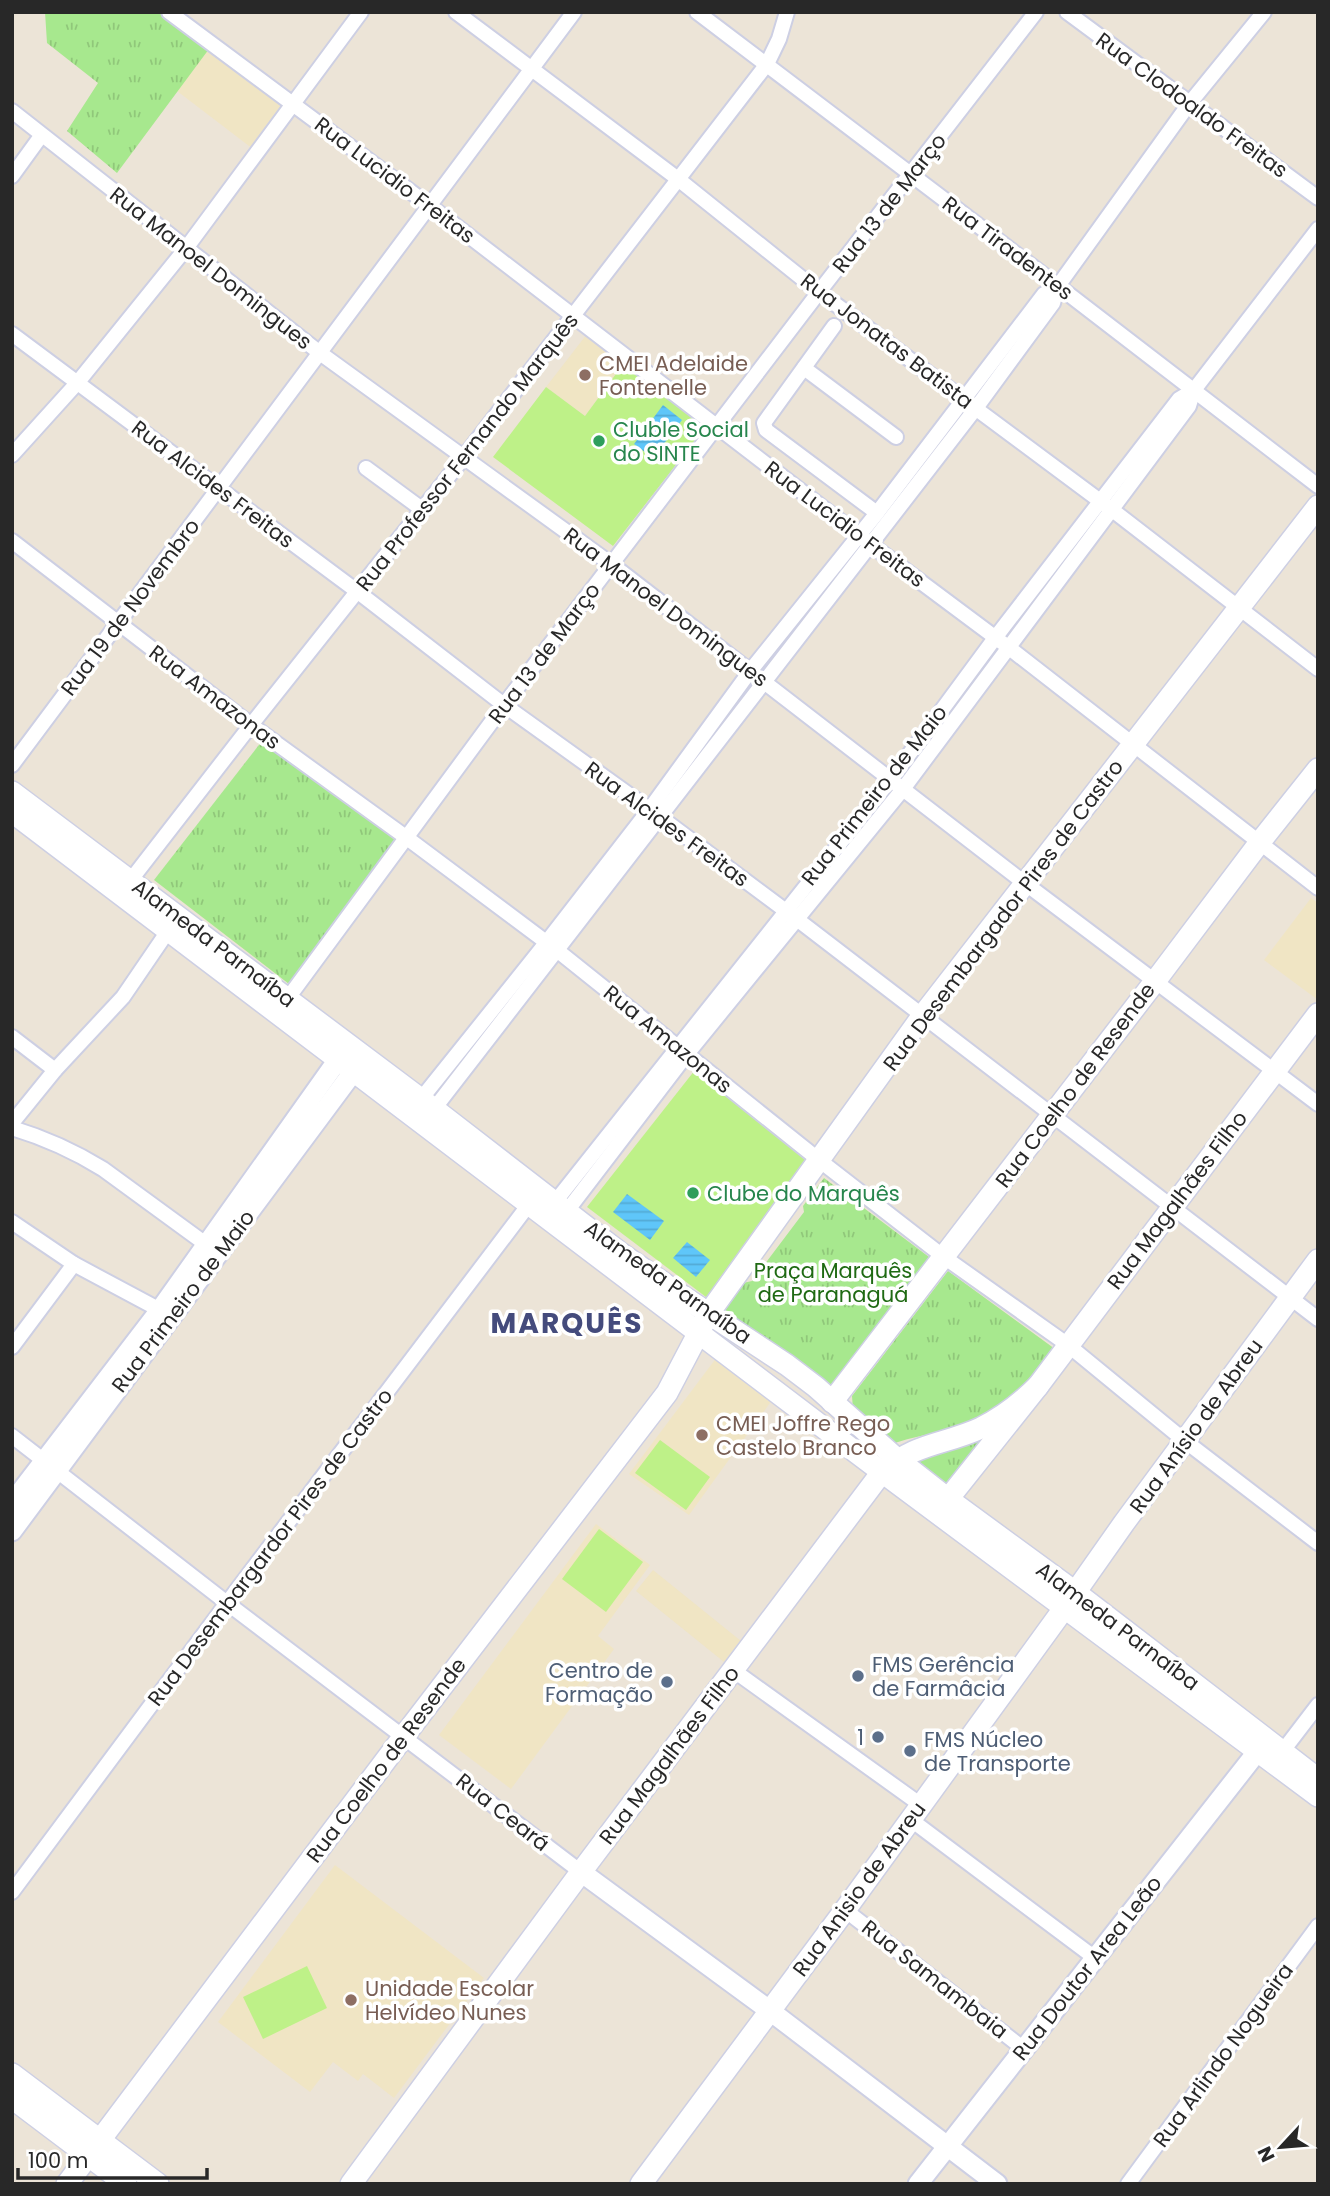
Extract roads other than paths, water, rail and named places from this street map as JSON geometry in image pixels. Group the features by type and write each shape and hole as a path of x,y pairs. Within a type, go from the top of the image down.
{"main road":[{"name":"Rua Desembargador Pires de Castro","path":"698,1332 923,1015 1318,506"},
{"name":"Rua Coelho de Resende","path":"832,1402 1259,842 1318,769"},
{"name":"Alameda Parnaíba","path":"12,792 288,998 352,1058 530,1203 698,1332 890,1465 1070,1600 1318,1779"},
{"path":"12,812 168,930 352,1058"},
{"name":"Rua Magalhães Filho","path":"948,1499 1038,1386 1318,1014"},
{"name":"Alameda Parnaíba","path":"352,1058 428,1104 619,1252 787,1365 832,1402 890,1465 948,1499 1070,1600"},
{"name":"Rua Anísio de Abreu","path":"1070,1600 1318,1260"},
{"name":"Rua Coelho de Resende","path":"67,2184 404,1736 667,1393 698,1332"},
{"name":"Rua Magalhães Filho","path":"351,2184 581,1872 890,1465 916,1449 981,1428 1020,1403 1038,1386"},
{"path":"1070,1600 1257,1752 1318,1797"},
{"name":"Rua Anisio de Abreu","path":"641,2184 845,1910 1070,1600"},
{"path":"12,2074 94,2148 126,2184"},
{"path":"12,2098 158,2184"}],"street":[{"name":"Rua Lucidio Freitas","path":"169,12 430,205 1318,888"},
{"path":"12,455 78,382 187,247 361,12"},
{"name":"Rua Jonatas Batista","path":"456,12 678,179 819,292 1106,506 1318,669"},
{"name":"Rua 19 de Novembro","path":"12,765 574,12"},
{"name":"Rua Tiradentes","path":"697,12 1318,485"},
{"name":"Rua Professor Fernando Marquês","path":"130,881 423,510 767,64 779,39 787,12"},
{"name":"Rua 13 de Março","path":"288,998 504,705 1036,12"},
{"name":"Rua Clodoaldo Freitas","path":"1067,12 1318,198"},
{"path":"655,813 751,670 976,408 1053,303 1058,286 1189,104 1264,12"},
{"name":"Rua Manoel Domingues","path":"12,111 320,353 611,564 1026,884 1318,1104"},
{"path":"12,176 41,136"},
{"name":"Rua Primeiro de Maio","path":"561,1207 785,910 891,779 995,638 1189,406 1194,390 1318,229"},
{"path":"428,1104 655,813 764,680 865,540 877,513 1044,294 1058,286"},
{"path":"834,326 764,423 764,427 877,513"},
{"name":"Rua Alcides Freitas","path":"12,334 358,592 504,705 785,910 1318,1319"},
{"path":"804,368 896,437"},
{"path":"366,468 423,510"},
{"name":"Rua Primeiro de Maio","path":"682,1050 798,920 903,789 974,695 1106,506"},
{"name":"Rua Amazonas","path":"12,541 251,725 552,947 819,1160 944,1257 1068,1345 1185,1441 1318,1543"},
{"path":"960,685 974,695"},
{"path":"168,930 123,997 55,1070 12,1126 60,1144 95,1163 206,1245"},
{"path":"12,1037 55,1070"},
{"name":"Rua Primeiro de Maio","path":"14,1519 206,1245 352,1058"},
{"name":"Rua Primeiro de Maio","path":"51,1466 352,1058"},
{"name":"Rua Desembargardor Pires de Castro","path":"12,1892 530,1203"},
{"path":"12,1222 74,1264 160,1310"},
{"path":"12,1347 74,1264"},
{"name":"Rua Ceará","path":"12,1436 581,1872 769,2010 997,2184"},
{"path":"733,1670 916,1812 1096,1958"},
{"path":"1282,1752 1318,1705"},
{"name":"Rua Doutor Area Leão","path":"918,2184 1257,1752"},
{"name":"Rua Samambaia","path":"845,1910 1024,2049"},
{"name":"Rua Arlindo Nogueira","path":"1128,2184 1318,1926"}],"water":[{"path":"663,405 682,420 653,458 634,444"},
{"path":"627,1194 664,1221 650,1240 613,1212"},
{"path":"687,1242 710,1260 696,1277 673,1258"}],"place":[{"name":"CMEI Adelaide Fontenelle","path":"585,375"},
{"name":"Cluble Social do SINTE","path":"599,441"},
{"name":"Clube do Marquês","path":"693,1193"},
{"name":"CMEI Joffre Rego Castelo Branco","path":"702,1435"},
{"name":"FMS Gerência de Farmâcia","path":"858,1676"},
{"name":"Centro de Formação","path":"667,1682"},
{"name":"1","path":"878,1737"},
{"name":"FMS Núcleo de Transporte","path":"910,1751"},
{"name":"Unidade Escolar Helvídeo Nunes","path":"351,2000"}],"district":[{"name":"MARQUÊS","path":"567,1323"}],"park label":[{"name":"Praça Marquês de Paranaguá","path":"833,1282"}]}
